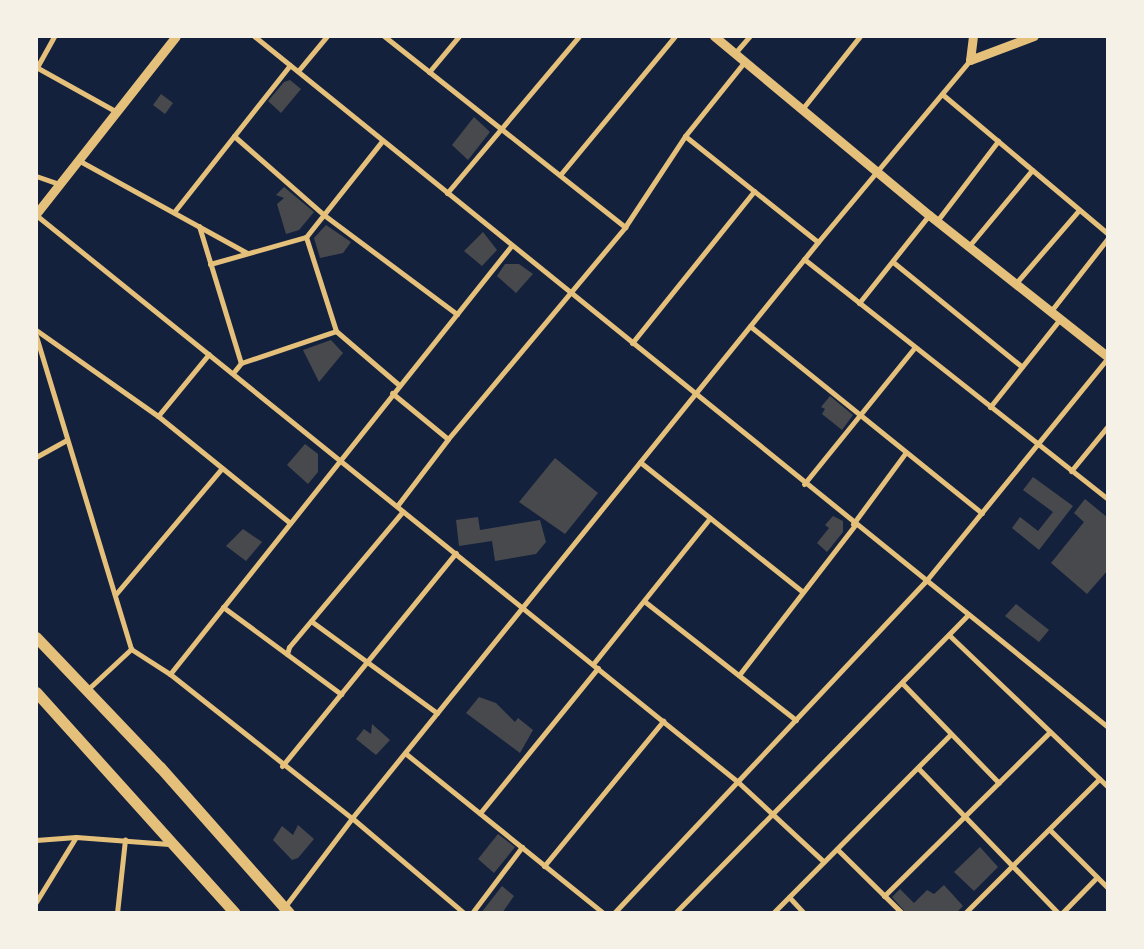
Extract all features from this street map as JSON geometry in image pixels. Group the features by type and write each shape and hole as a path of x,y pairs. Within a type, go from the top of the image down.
{"main road":[{"path":"36,637 160,767 284,911"},
{"path":"36,692 175,844 235,913"}],"street":[{"path":"54,36 37,68 115,111"},
{"path":"176,36 115,111 36,214 738,782 824,862"},
{"path":"254,36 854,525 1108,727"},
{"path":"298,72 327,36"},
{"path":"384,36 625,227"},
{"path":"429,72 459,36"},
{"path":"447,193 579,36"},
{"path":"560,175 675,36"},
{"path":"614,913 925,582 1108,358 933,218 803,108 714,36"},
{"path":"735,53 750,36"},
{"path":"803,108 860,36"},
{"path":"970,60 973,36"},
{"path":"284,911 352,818 405,752 640,462 696,396 804,259 970,60 1034,36"},
{"path":"397,506 448,439 625,227 685,136 744,61"},
{"path":"174,212 290,65"},
{"path":"942,94 1108,234"},
{"path":"234,136 324,215 457,314"},
{"path":"685,136 818,242"},
{"path":"210,264 306,237 382,140"},
{"path":"859,302 998,140"},
{"path":"78,160 247,254"},
{"path":"969,246 1032,170"},
{"path":"36,176 59,184"},
{"path":"632,343 754,191"},
{"path":"1016,283 1079,210"},
{"path":"199,226 241,363"},
{"path":"306,237 336,331 399,385"},
{"path":"1051,311 1108,238"},
{"path":"170,674 392,393 512,246"},
{"path":"804,259 1108,499"},
{"path":"893,262 1022,367"},
{"path":"990,407 1060,319"},
{"path":"750,326 982,513"},
{"path":"36,330 158,416 290,523"},
{"path":"233,373 241,363 336,331"},
{"path":"36,336 131,649 170,674 282,766 352,818 464,913"},
{"path":"804,484 915,347"},
{"path":"158,416 209,354"},
{"path":"392,393 448,439"},
{"path":"1071,471 1108,426"},
{"path":"36,457 68,440"},
{"path":"739,675 854,525 906,452"},
{"path":"640,462 803,592"},
{"path":"115,595 222,468"},
{"path":"287,654 289,647 403,511"},
{"path":"480,813 710,518"},
{"path":"282,766 456,553"},
{"path":"644,601 796,720"},
{"path":"223,607 341,694"},
{"path":"675,913 968,615"},
{"path":"311,621 366,664 437,714"},
{"path":"949,635 1108,787"},
{"path":"86,691 131,649"},
{"path":"902,683 999,783"},
{"path":"544,866 663,721"},
{"path":"884,896 1050,732"},
{"path":"773,913 952,734"},
{"path":"405,752 602,913"},
{"path":"918,768 962,818 1058,913"},
{"path":"965,913 1099,779"},
{"path":"1050,830 1108,888"},
{"path":"36,840 76,837 175,844"},
{"path":"36,902 76,837"},
{"path":"117,913 125,839"},
{"path":"472,913 522,848"},
{"path":"837,849 902,913"},
{"path":"1062,913 1097,877"},
{"path":"789,897 804,913"}],"building":[{"path":"290,80 301,89 281,113 268,101 284,82"},
{"path":"161,94 173,103 165,114 153,105"},
{"path":"474,117 490,132 468,160 452,145"},
{"path":"284,187 314,212 299,230 286,234 277,204 284,198 276,195"},
{"path":"326,225 351,242 343,253 320,258 314,238"},
{"path":"483,232 497,250 482,266 464,251"},
{"path":"505,264 519,264 533,274 516,293 497,276"},
{"path":"331,340 343,353 319,382 303,350"},
{"path":"830,396 853,415 842,430 822,414 825,409 821,407"},
{"path":"305,444 318,454 318,472 308,484 287,465"},
{"path":"555,458 598,493 565,534 519,502"},
{"path":"1033,477 1073,506 1039,550 1012,528 1020,517 1038,531 1053,512 1023,490"},
{"path":"1085,499 1108,518 1108,570 1087,594 1051,563 1084,522 1074,513"},
{"path":"833,516 843,521 843,532 827,552 817,543 829,528 825,525"},
{"path":"478,517 480,530 540,520 546,542 536,554 495,561 492,541 459,546 456,520"},
{"path":"243,529 262,542 246,561 226,546"},
{"path":"1016,604 1049,630 1039,642 1005,616"},
{"path":"479,697 496,703 515,722 518,718 533,730 520,753 466,713"},
{"path":"372,724 390,740 376,755 356,739 364,729 371,734"},
{"path":"298,825 314,839 298,858 292,860 273,840 282,826 293,835"},
{"path":"498,834 515,847 494,873 478,859"},
{"path":"980,847 998,867 974,891 954,872"},
{"path":"944,885 963,906 956,913 906,913 892,897 900,889 914,903 927,890 934,894"},
{"path":"502,886 514,896 502,913 481,913"}]}
